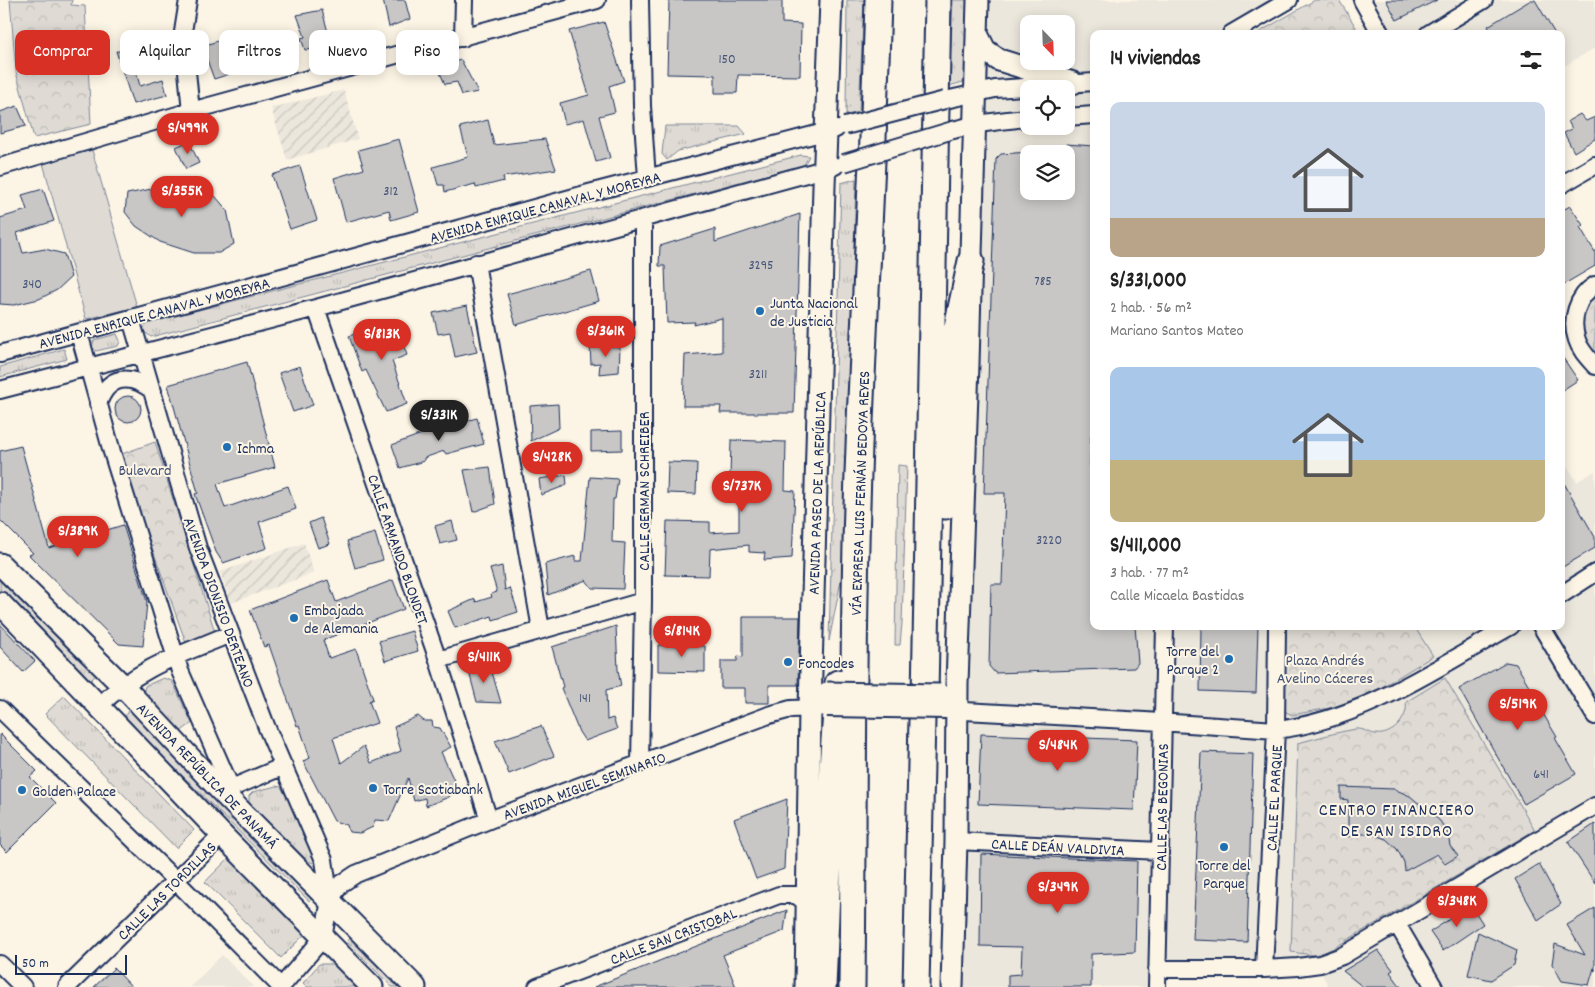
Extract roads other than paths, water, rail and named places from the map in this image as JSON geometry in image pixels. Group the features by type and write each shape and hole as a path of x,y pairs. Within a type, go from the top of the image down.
{"highway":[{"name":"VÍA EXPRESA LUIS FERNÁN BEDOYA REYES","path":"852,987 855,605 859,447 876,100 878,0"},
{"path":"916,987 922,718 925,686 938,0"},
{"path":"922,718 938,674 940,663 950,360 971,261"},
{"path":"823,987 832,771 839,663 855,605"},
{"path":"920,849 927,880 933,931 934,987"}],"main road":[{"name":"AVENIDA PASEO DE LA REPÚBLICA","path":"821,703 811,677 835,166 836,129 831,0"},
{"path":"952,987 956,841 950,700 971,261 978,0"},
{"path":"977,34 985,50 999,60 1083,82"},
{"name":"AVENIDA REPÚBLICA DE PANAMÁ","path":"0,564 227,790 415,987"},
{"name":"AVENIDA REPÚBLICA DE PANAMÁ","path":"0,604 222,835 372,987"},
{"path":"806,987 808,904 821,703 950,700"}],"street":[{"path":"188,0 183,32 191,111"},
{"path":"463,38 464,0"},
{"path":"0,167 191,111 596,0"},
{"path":"640,0 642,106 647,178"},
{"path":"1238,30 1288,0"},
{"path":"1362,0 1379,30"},
{"path":"1435,30 1484,0"},
{"name":"AVENIDA ENRIQUE CANAVAL Y MOREYRA","path":"0,354 647,178 944,100 995,89 1083,82"},
{"path":"1075,116 1090,115"},
{"path":"0,390 316,308 643,219 835,166 974,124 1020,119"},
{"path":"1565,183 1595,165"},
{"name":"CALLE GERMAN SCHREIBER","path":"640,763 643,601 643,219"},
{"path":"476,263 541,629"},
{"path":"1595,285 1586,290 1578,302 1573,324 1577,341 1585,355 1595,366"},
{"name":"CALLE ARMANDO BLONDET","path":"316,308 438,660 489,820"},
{"name":"AVENIDA DIONISIO DERTEANO","path":"131,319 198,548 230,634 324,860 330,900"},
{"path":"79,333 98,404 176,657 227,790 284,766"},
{"path":"98,404 102,392 110,384 121,379 133,379 153,391"},
{"path":"1565,592 1595,573"},
{"path":"438,660 643,601"},
{"name":"CALLE LAS BEGONIAS","path":"1157,987 1165,630"},
{"name":"CALLE EL PARQUE","path":"1264,969 1276,730 1277,630"},
{"path":"950,700 1163,722 1276,730 1296,728 1383,698 1504,630"},
{"path":"1544,630 1595,716"},
{"path":"99,706 122,685 156,664 230,634"},
{"name":"AVENIDA MIGUEL SEMINARIO","path":"323,938 330,900 341,884 356,874 489,820 769,715 791,708 821,703"},
{"path":"0,709 175,880 281,987 323,938"},
{"path":"1157,969 1264,969 1298,967 1320,964 1342,956 1595,806"},
{"name":"CALLE LAS TORDILLAS","path":"67,987 222,835"},
{"name":"CALLE DEÁN VALDIVIA","path":"956,841 1160,851"},
{"name":"CALLE SAN CRISTOBAL","path":"537,987 779,895 796,895 808,904"},
{"path":"1398,924 1434,987"},
{"path":"0,964 23,987"}],"place":[{"name":"Junta Nacional de Justicia","path":"760,311"},
{"name":"Ichma","path":"227,447"},
{"name":"Embajada de Alemania","path":"294,618"},
{"name":"Torre del Parque 2","path":"1229,659"},
{"name":"Foncodes","path":"788,662"},
{"name":"Torre Scotiabank","path":"373,788"},
{"name":"Golden Palace","path":"22,790"},
{"name":"Torre del Parque","path":"1224,847"}],"district":[{"name":"CENTRO FINANCIERO DE SAN ISIDRO","path":"1397,820"}],"park label":[{"name":"Bulevard","path":"145,469"},
{"name":"Plaza Andrés Avelino Cáceres","path":"1325,668"}]}
